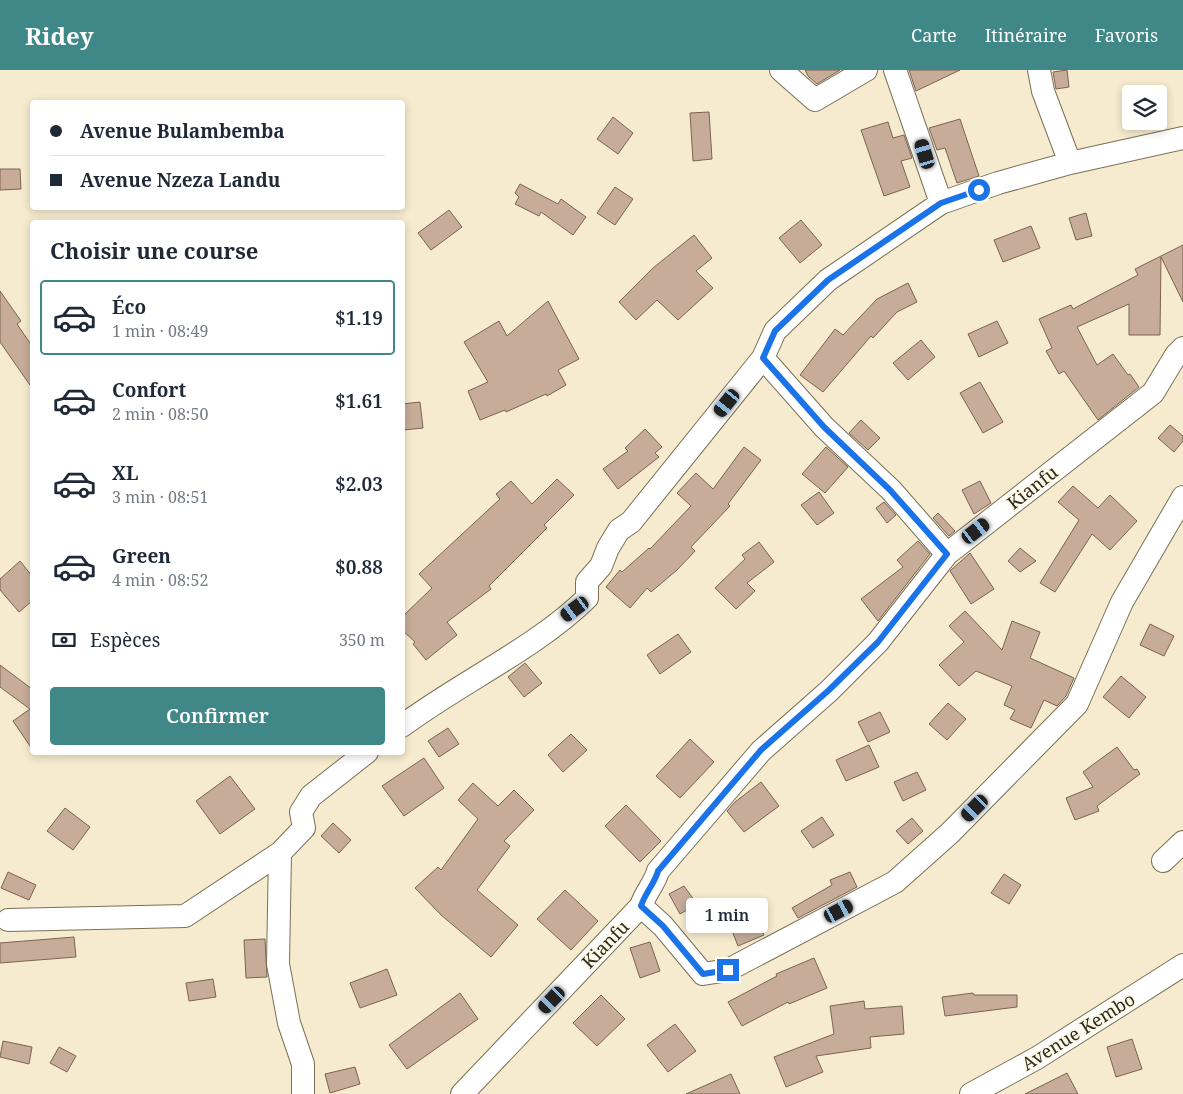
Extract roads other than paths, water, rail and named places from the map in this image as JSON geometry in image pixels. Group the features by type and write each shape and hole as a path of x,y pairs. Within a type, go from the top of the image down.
{"street":[{"path":"781,70 815,100 866,70"},
{"path":"895,70 941,203"},
{"path":"1039,70 1043,91 1070,162"},
{"path":"405,724 466,682 518,651 587,598 587,582 601,566 608,548 619,530 631,522 763,358 775,331 828,280 941,203 998,183 1070,162 1183,138"},
{"name":"Kianfu","path":"462,1094 641,906 646,891 657,877 658,871 761,750 829,690 878,642 947,554 1153,393 1176,355 1183,348"},
{"path":"763,358 824,427 890,490 947,554"},
{"path":"641,906 663,926 703,974 728,970 895,882 950,833 1077,704 1122,602 1183,497"},
{"path":"8,920 185,916 196,911 280,853 304,828 301,812 310,796 363,755"},
{"path":"1163,861 1183,842"},
{"path":"280,853 278,964 289,1023 303,1064 302,1094"},
{"name":"Avenue Kembo","path":"971,1094 1037,1058 1183,965"}]}
